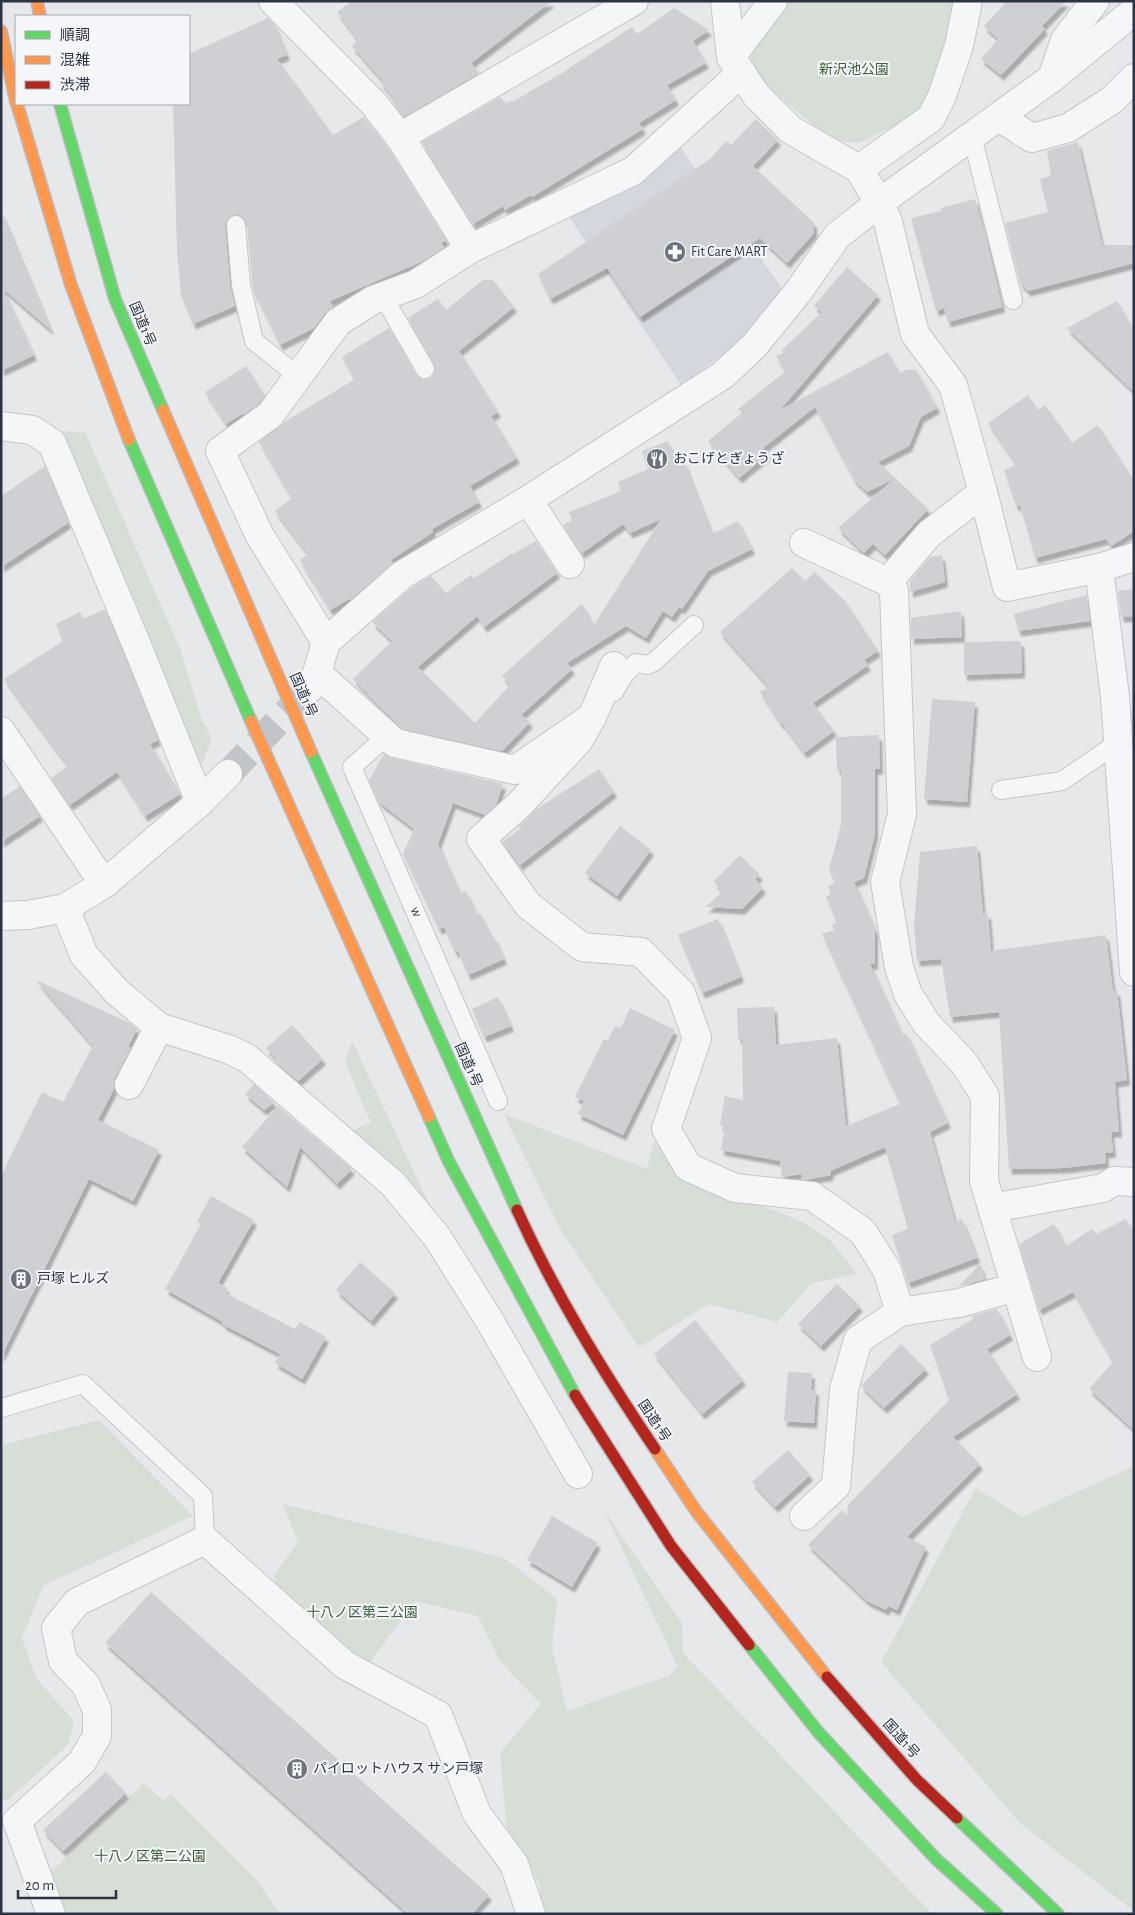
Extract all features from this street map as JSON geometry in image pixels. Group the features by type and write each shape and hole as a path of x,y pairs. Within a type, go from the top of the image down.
{"highway":[{"path":"38,1 40,15"},
{"path":"1,31 15,94"},
{"path":"18,105 72,285 120,420 260,740 449,1162 571,1388 670,1546 819,1734 936,1859 997,1914"},
{"name":"国道1号","path":"60,105 115,299 291,707 536,1252 609,1380 696,1511 844,1698 918,1780 1058,1914"}],"street":[{"path":"273,1 374,104 400,137 470,249"},
{"path":"400,137 634,1"},
{"path":"724,1 736,65 756,95 791,130 859,169 879,203 888,222 914,334 954,385 984,492 1007,587 1099,568 1134,557"},
{"path":"326,642 260,536 220,451 270,415 338,322 373,300 416,284 470,249 633,171 736,65 773,1"},
{"path":"859,169 931,118 942,96 959,46 968,1"},
{"path":"1052,78 1065,40 1095,1"},
{"path":"592,716 515,770 395,743 313,681 326,642 402,575 528,500 723,375 767,331 798,292 837,236 879,203 1052,78 1134,11"},
{"path":"999,116 1032,138 1068,128 1112,100 1134,78"},
{"path":"1,426 32,430 52,443 200,802"},
{"path":"888,582 929,534 984,492"},
{"path":"528,500 570,564"},
{"path":"804,543 888,582 894,590 902,814 885,882 899,967 908,994 926,1023 964,1063 985,1096 984,1181 1037,1357"},
{"path":"1099,568 1116,697 1134,972"},
{"path":"614,666 579,740 520,804 482,839 528,905 574,941 582,947 641,952 681,993 697,1038 666,1129 688,1167 735,1188 812,1196 863,1232 887,1270 900,1312"},
{"path":"1,731 104,884"},
{"path":"1,916 28,915 64,908 104,884 200,802 228,774"},
{"path":"64,908 84,955 117,992 159,1027 228,1048 247,1058 393,1184 437,1237 488,1318 578,1474"},
{"path":"129,1085 159,1027"},
{"path":"992,1208 1103,1188 1114,1181 1134,1182"},
{"path":"804,1516 836,1486 844,1389 858,1340 900,1312 959,1303 1016,1287"},
{"path":"52,1914 17,1821 82,1762 97,1736 97,1710 86,1685 63,1662 56,1628 77,1602 205,1540 346,1665 438,1715 478,1814 514,1864 531,1914"}],"lane":[{"path":"972,136 1013,300"},
{"path":"236,225 241,285 254,341 299,377"},
{"path":"383,296 425,369"},
{"path":"592,716 608,701 624,675 636,663 647,665 654,662 694,625"},
{"name":"w","path":"387,736 352,766 498,1101"},
{"path":"1001,790 1062,781 1119,742"},
{"path":"1,1408 83,1384 203,1496 205,1540"}],"shaded area":[{"name":"Fit Care MART","path":"678,144 782,288 744,339 681,385 569,217 637,181"}],"green space":[{"name":"新沢池公園","path":"789,1 956,1 947,51 930,99 915,116 859,143 832,141 755,76 750,52 784,11"},
{"path":"58,431 85,432 180,649 202,720 212,739 198,773"},
{"path":"352,1041 439,1225 344,1133 371,1123 345,1062"},
{"path":"504,1114 647,1169 654,1141 691,1178 803,1222 831,1241 857,1274 812,1283 777,1322 709,1304 639,1347 559,1227"},
{"path":"99,1420 193,1516 43,1586 22,1638 36,1678 74,1721 68,1745 7,1801 1,1796 1,1445"},
{"path":"1134,1466 1134,1911 1020,1823 881,1662 976,1488 1022,1517"},
{"name":"十八ノ区第三公園","path":"283,1504 504,1558 557,1599 552,1647 567,1711 668,1676 678,1667 604,1511 682,1623 683,1653 932,1914 542,1914 539,1882 507,1831 500,1753 541,1704 500,1661 478,1616 415,1601 369,1664 276,1591 275,1574 298,1542"},
{"name":"十八ノ区第二公園","path":"144,1783 163,1801 171,1794 256,1879 280,1914 64,1914 49,1874"}],"building":[{"path":"352,1 552,1 471,63 479,73 404,117 392,101 395,100 380,82 382,80 352,46 358,40 337,12"},
{"path":"1007,1 1066,1 1042,26 1045,29 1001,75 981,59 998,39 984,26"},
{"path":"674,8 709,30 693,41 706,63 667,85 676,100 639,123 643,129 532,197 531,195 505,210 503,206 473,224 422,142 500,97 506,104 511,100 512,102 569,69 632,27 637,34"},
{"path":"268,18 274,24 287,55 277,59 333,135 364,117 387,146 446,240 441,243 444,248 421,262 330,301 333,307 325,313 314,328 280,345 255,297 247,224 240,215 235,215 230,217 225,225 230,286 235,306 193,324 181,295 177,250 173,105 190,105 190,54"},
{"path":"756,119 778,140 753,166 814,223 814,233 787,263 760,238 640,317 607,268 550,299 538,274 710,159 726,141 731,145"},
{"path":"1078,142 1102,245 1134,245 1134,263 1028,291 1020,283 1005,223 1048,212 1040,179 1051,176 1047,151"},
{"path":"975,199 984,228 1002,307 948,322 944,308 936,311 911,218 941,211 941,208"},
{"path":"1,211 51,330 2,288 34,355 1,371"},
{"path":"847,267 878,295 780,410 888,352 899,373 906,370 916,370 937,408 921,417 909,446 878,462 928,509 885,555 873,544 864,553 838,528 894,479 867,492 855,481 815,407 763,448 768,454 739,478 708,441 742,413 738,409 786,371 776,356 783,353 782,350 822,312 814,306"},
{"path":"483,280 493,280 514,307 459,351 498,412 491,416 517,458 470,486 479,502 432,529 433,532 391,560 393,563 350,600 330,610 300,560 308,554 275,511 292,498 259,442 283,423 355,379 342,357 389,328 416,375 424,380 431,378 434,374 434,364 408,318 438,299 446,310"},
{"path":"1117,301 1134,331 1134,392 1067,328"},
{"path":"246,366 265,396 259,404 226,424 205,392"},
{"path":"1028,395 1038,410 1045,405 1072,443 1098,425 1134,481 1134,531 1111,546 1106,539 1035,558 1020,505 1016,506 1004,470 1017,465 988,423"},
{"path":"668,441 678,466 684,462 712,534 738,521 752,549 708,571 682,609 679,607 672,617 663,611 646,638 626,626 567,663 572,669 521,715 530,722 502,751 402,729 353,679 392,641 372,622 411,588 431,576 446,593 471,575 474,578 512,553 536,541 557,573 484,627 477,616 418,667 475,723 510,685 502,676 582,604 594,625 661,519 630,533 623,524 582,553 563,525 572,520 569,512 621,491 618,482 648,469 642,451"},
{"path":"45,466 68,523 1,567 1,496"},
{"path":"942,555 945,582 910,592 910,581 930,557"},
{"path":"792,568 805,581 815,572 845,601 878,651 864,660 868,665 813,703 834,731 804,753 781,724 760,692 769,687 720,632"},
{"path":"1134,589 1134,616 1121,617 1118,591"},
{"path":"1087,595 1090,621 1018,631 1014,614"},
{"path":"105,609 158,740 150,744 180,794 145,816 117,772 70,805 51,778 68,766 4,679 63,641 56,624 80,612 83,619"},
{"path":"961,611 962,637 911,639 911,618"},
{"path":"1021,641 1022,673 964,675 964,642"},
{"path":"932,699 975,702 967,802 924,799"},
{"path":"879,735 880,769 875,769 875,834 864,878 854,882 875,930 875,964 870,964 902,1035 906,1033 948,1123 930,1132 955,1222 962,1219 977,1258 908,1283 892,1235 908,1229 885,1147 830,1171 831,1175 805,1180 802,1179 801,1174 782,1177 780,1161 721,1150 725,1127 720,1125 725,1096 743,1100 742,1039 738,1039 737,1008 774,1007 776,1045 837,1038 846,1126 900,1104 822,934 834,930 832,924 837,923 826,897 831,894 828,886 835,883 829,870 841,824 841,770 837,770 836,737"},
{"path":"384,754 392,758 503,784 496,805 485,815 453,803 438,844 460,894 466,891 477,915 480,913 504,959 468,975 458,951 455,952 444,927 439,929 403,854 414,829 379,802 369,780"},
{"path":"599,769 614,792 520,865 502,842 521,828 518,827 538,808"},
{"path":"20,786 40,816 1,842 1,799"},
{"path":"620,826 651,850 617,896 585,873"},
{"path":"977,846 983,914 988,913 991,951 1106,935 1113,991 1117,990 1127,1080 1115,1082 1119,1132 1111,1132 1113,1152 1105,1153 1106,1163 1063,1168 1009,1169 999,1012 950,1017 941,959 917,961 914,927 920,852"},
{"path":"740,855 760,875 755,879 763,888 742,909 706,907 722,892 714,881"},
{"path":"718,919 741,977 702,993 678,935"},
{"name":"戸塚 ヒルズ","path":"36,980 130,1023 137,1029 128,1047 131,1048 115,1078 114,1089 98,1120 159,1150 133,1201 89,1179 1,1357 1,1176 42,1092 63,1102 93,1046"},
{"path":"498,997 511,1026 484,1037 472,1009"},
{"path":"630,1008 675,1030 623,1135 578,1114 584,1101 575,1097 604,1039 608,1041 615,1026 621,1028"},
{"path":"292,1025 323,1059 298,1081 274,1061 276,1059 266,1048"},
{"path":"254,1084 274,1102 264,1110 245,1094"},
{"path":"278,1106 352,1169 337,1184 300,1147 287,1187 242,1147"},
{"path":"211,1196 254,1220 218,1283 227,1288 225,1293 295,1329 300,1322 326,1337 302,1379 275,1363 280,1354 222,1324 223,1322 165,1289 201,1224 197,1222"},
{"path":"1126,1219 1134,1235 1134,1430 1089,1389 1113,1362 1073,1292 1039,1310 1019,1244 1054,1224 1066,1246 1092,1229 1096,1234"},
{"path":"360,1262 395,1293 371,1321 336,1290"},
{"path":"980,1264 985,1279 960,1286 960,1285"},
{"path":"837,1284 860,1306 821,1346 798,1324"},
{"path":"997,1309 1010,1335 987,1349 1017,1394 953,1437 980,1464 907,1537 926,1547 897,1610 888,1606 886,1610 867,1601 808,1545 842,1510 847,1516 848,1505 949,1400 930,1345 973,1319 972,1316"},
{"path":"695,1320 743,1380 702,1414 654,1354"},
{"path":"901,1344 926,1369 884,1408 861,1386"},
{"path":"788,1372 812,1373 811,1390 816,1390 814,1423 784,1421"},
{"path":"788,1450 810,1475 775,1507 752,1482"},
{"path":"552,1516 598,1543 572,1587 527,1560"},
{"name":"パイロットハウス サン戸塚","path":"151,1592 489,1895 472,1914 408,1914 105,1643"},
{"path":"106,1772 126,1793 63,1851 43,1830"}],"tunnel":[{"path":"228,774 307,691"}],"traffic: fast":[{"path":"60,105 115,299 163,410"},
{"path":"129,440 251,721"},
{"path":"311,752 517,1210"},
{"path":"429,1117 449,1162 575,1395"},
{"path":"749,1645 819,1733 936,1859 997,1914"},
{"path":"957,1818 1058,1914"}],"traffic: slow":[{"path":"37,1 40,15"},
{"path":"1,31 15,97"},
{"path":"17,105 71,285 129,440"},
{"path":"163,410 311,752"},
{"path":"251,721 429,1117"},
{"path":"655,1449 696,1511 827,1677"}],"traffic: jam":[{"path":"517,1210 547,1272 581,1333 655,1449"},
{"path":"575,1395 671,1546 749,1645"},
{"path":"827,1677 917,1780 957,1818"}],"place":[{"name":"Fit Care MART","path":"675,252"},
{"name":"おこげとぎょうざ","path":"657,459"},
{"name":"戸塚 ヒルズ","path":"21,1279"},
{"name":"パイロットハウス サン戸塚","path":"297,1769"}]}
